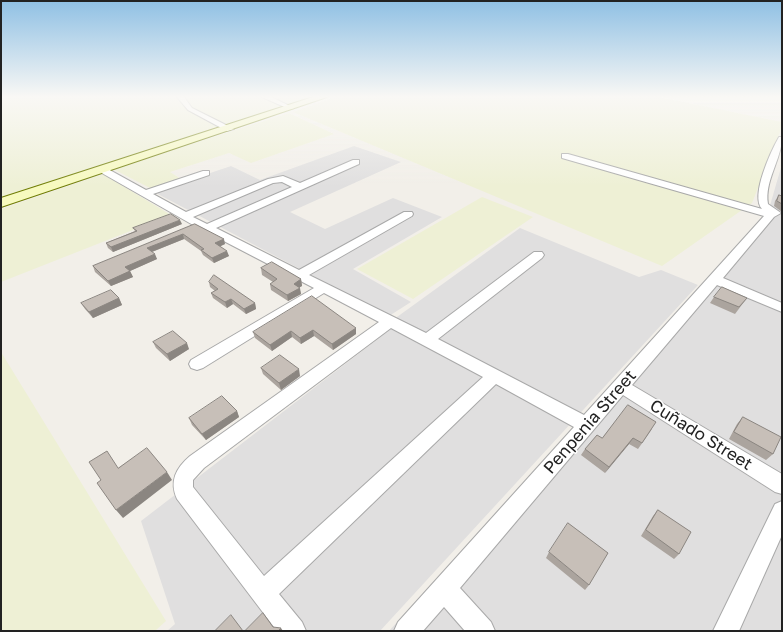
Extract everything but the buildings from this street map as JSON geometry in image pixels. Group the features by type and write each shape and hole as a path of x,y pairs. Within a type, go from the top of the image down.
{"main road":[{"path":"1,203 237,126"}],"street":[{"path":"225,126 230,129"},
{"path":"775,214 765,206 762,200 779,153 782,140"},
{"path":"565,156 775,214"},
{"path":"183,229 202,226 302,187 356,162"},
{"path":"103,170 147,193 202,226 427,340 588,426"},
{"path":"147,193 206,173"},
{"path":"186,216 271,181 283,179 302,187"},
{"path":"299,276 408,214"},
{"name":"Penpenia Street","path":"407,631 588,426 714,279 775,214"},
{"path":"427,340 538,255"},
{"path":"714,279 782,308"},
{"path":"197,364 323,288"},
{"path":"293,631 184,492 182,480 185,474 197,462 390,321"},
{"path":"263,593 494,376"},
{"name":"Cuñado Street","path":"621,386 782,485"},
{"path":"726,631 782,511"},
{"path":"444,589 482,631"}],"shaded area":[{"path":"354,146 401,162 290,212 325,229 393,198 442,217 353,269 411,302 389,316 154,192 231,166 260,180"},
{"path":"782,164 782,631 389,631 769,209"},
{"path":"520,228 639,277 661,270 698,285 380,631 167,631 175,624 141,521 379,338 397,317"}],"green space":[{"path":"1,126 222,126 1,198"},
{"path":"247,126 318,126 334,134 251,163 229,153 170,172 181,179 152,189 113,169"},
{"path":"328,126 782,126 752,203 662,266"},
{"path":"103,174 171,215 1,282 1,209"},
{"path":"482,197 533,217 413,299 357,269"},
{"path":"1,352 166,621 155,631 1,631"}]}
